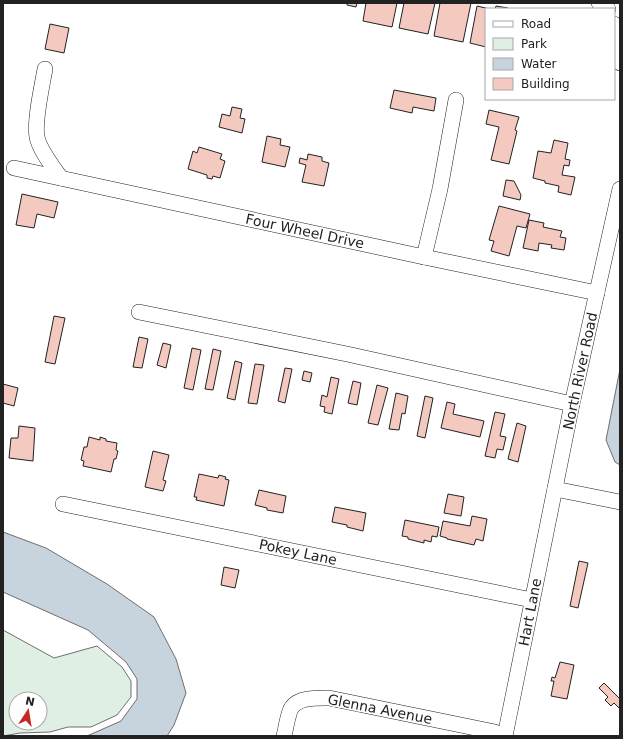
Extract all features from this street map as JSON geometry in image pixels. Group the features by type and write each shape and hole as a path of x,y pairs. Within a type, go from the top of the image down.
{"street":[{"path":"615,30 620,63"},
{"path":"45,69 37,120 37,138 50,163 61,178"},
{"path":"424,257 440,188 456,100"},
{"name":"Four Wheel Drive","path":"14,168 597,293"},
{"name":"North River Road","path":"555,489 572,404 620,189"},
{"path":"139,312 347,354 572,404"},
{"path":"555,489 620,502"},
{"name":"Hart Lane","path":"505,736 555,489"},
{"name":"Pokey Lane","path":"63,504 532,600"},
{"name":"Glenna Avenue","path":"284,736 290,710 297,703 308,699 329,698 495,732 498,736"}],"green space":[{"path":"3,630 54,658 97,646 122,667 131,681 131,697 117,715 91,727 68,727 50,732 20,733 3,736"}],"water":[{"path":"620,369 620,465 615,462 606,440"},
{"path":"3,532 46,548 107,584 154,617 176,659 186,693 174,725 167,736 87,736 121,721 137,699 137,679 126,662 88,630 3,592"}],"building":[{"path":"347,3 357,3 356,7 347,5"},
{"path":"366,3 397,3 392,27 363,21"},
{"path":"404,3 435,3 428,34 399,28"},
{"path":"440,3 471,3 463,42 434,36"},
{"path":"477,6 486,8 485,47 470,43"},
{"path":"496,6 508,8 495,8"},
{"path":"50,24 69,28 64,53 45,49"},
{"path":"394,90 436,98 434,111 413,107 412,113 390,108"},
{"path":"232,107 242,109 240,118 245,119 242,133 219,127 222,114 230,116"},
{"path":"489,110 519,117 515,130 517,131 509,164 491,160 499,127 486,124"},
{"path":"267,136 281,139 280,145 290,147 285,167 262,162"},
{"path":"554,140 568,143 565,159 570,160 569,166 564,165 562,175 575,177 571,195 558,192 559,186 545,183 545,181 533,178 538,151 551,153"},
{"path":"199,147 222,154 220,159 225,161 220,178 213,176 212,179 207,178 207,175 188,169 193,151 197,153"},
{"path":"308,154 322,157 322,161 329,163 324,186 302,182 306,165 299,163 300,158 307,160"},
{"path":"506,180 514,181 521,195 520,200 503,196"},
{"path":"22,194 58,202 54,218 37,214 34,228 16,225"},
{"path":"499,206 530,214 526,228 517,226 509,256 491,251 494,241 489,240"},
{"path":"529,220 544,223 543,227 562,231 560,237 566,238 564,250 551,248 552,245 539,243 538,251 523,248"},
{"path":"54,316 65,318 55,364 45,362"},
{"path":"139,337 148,339 142,368 133,367"},
{"path":"163,343 171,345 166,368 157,365"},
{"path":"192,348 201,350 193,390 184,388"},
{"path":"213,349 221,351 213,390 205,389"},
{"path":"235,361 242,363 235,400 227,398"},
{"path":"255,364 264,365 257,404 248,403"},
{"path":"285,368 292,369 285,403 278,401"},
{"path":"304,371 312,373 310,382 302,380"},
{"path":"331,377 339,379 332,414 324,412 325,407 320,406 322,395 327,397"},
{"path":"353,381 361,383 357,405 348,403"},
{"path":"3,384 18,388 14,406 3,403"},
{"path":"377,385 388,388 378,425 368,423"},
{"path":"396,393 408,396 405,414 402,413 399,430 389,429"},
{"path":"425,396 433,398 425,438 417,436"},
{"path":"447,402 455,404 453,414 484,421 480,437 441,428"},
{"path":"495,412 505,414 500,436 506,437 503,450 497,449 495,458 485,456"},
{"path":"517,423 526,426 518,462 508,459"},
{"path":"19,426 35,428 33,461 9,458 11,438 18,438"},
{"path":"89,437 100,440 100,437 106,439 106,441 117,443 116,450 118,451 116,459 114,459 111,472 83,466 84,461 81,460 84,447 87,447"},
{"path":"153,451 169,455 163,480 166,481 163,491 145,487"},
{"path":"199,474 218,478 219,475 226,477 225,479 229,480 224,506 196,500 197,497 194,497"},
{"path":"259,490 286,496 283,513 267,510 267,508 255,505"},
{"path":"448,494 464,497 461,516 444,513"},
{"path":"335,507 366,513 363,531 347,527 347,525 332,522"},
{"path":"472,516 487,519 483,541 476,539 474,545 440,536 443,521 470,526"},
{"path":"405,520 439,527 437,537 432,536 431,542 424,540 424,543 402,536"},
{"path":"579,561 588,563 578,608 570,606"},
{"path":"224,567 239,570 235,588 221,585"},
{"path":"560,662 574,665 567,699 551,696 554,681 551,681 552,677 555,678"},
{"path":"604,683 620,699 620,709 614,703 611,706 605,700 608,697 599,688"}]}
